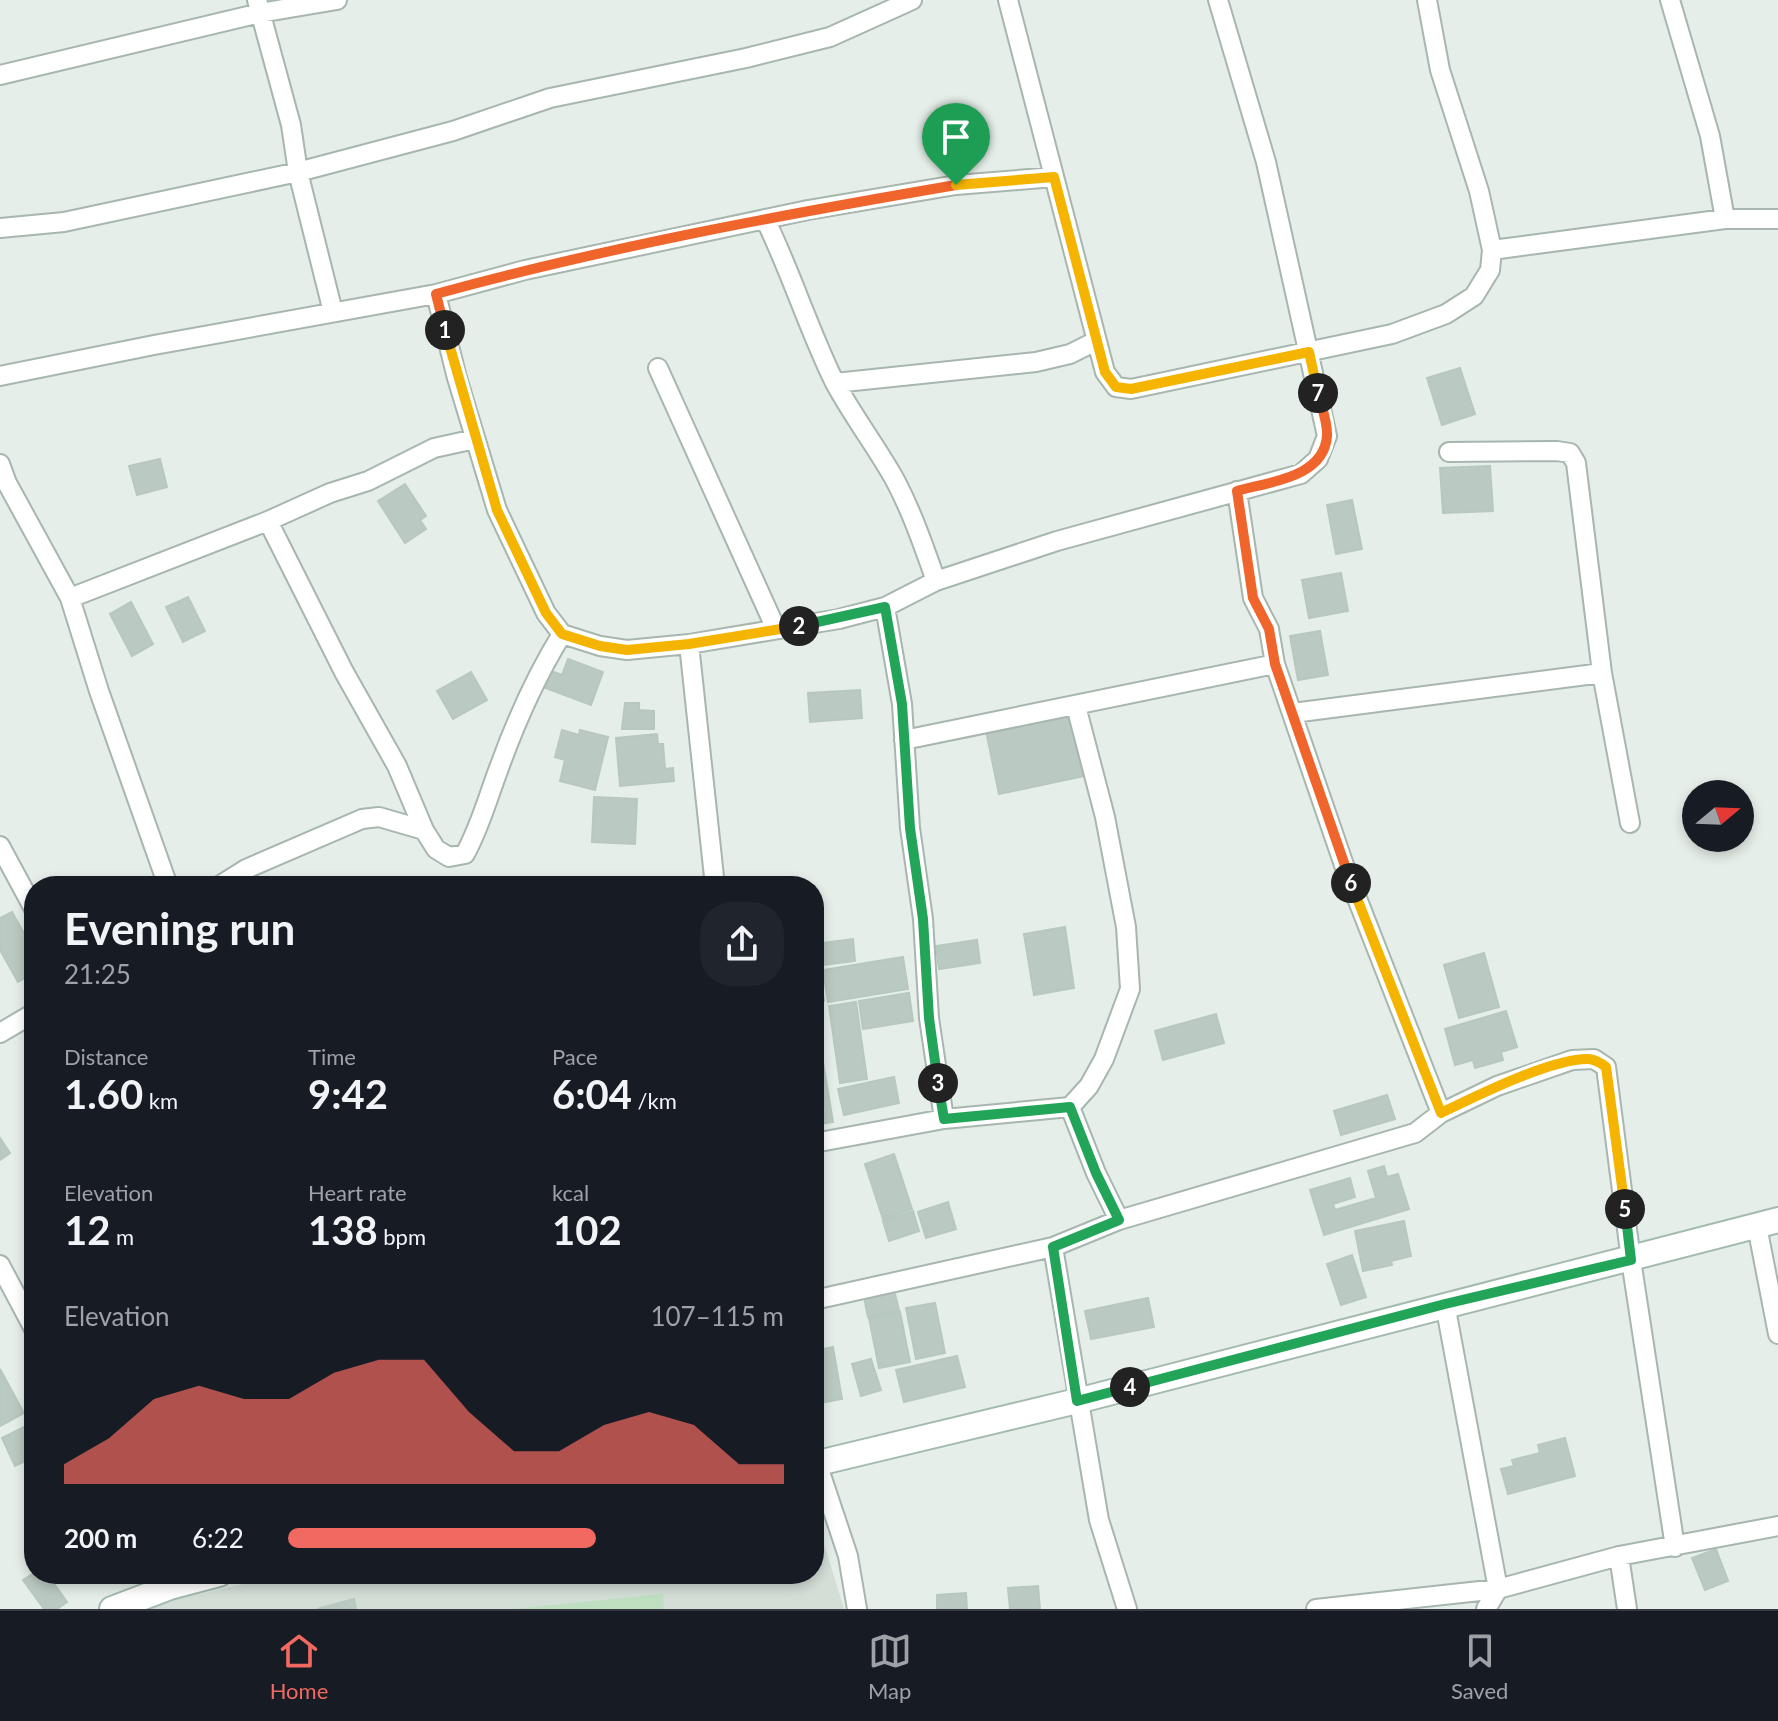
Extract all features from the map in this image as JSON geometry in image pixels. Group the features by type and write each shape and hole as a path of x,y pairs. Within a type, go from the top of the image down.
{"street":[{"path":"0,75 258,7 337,0"},
{"path":"0,228 64,222 298,172 453,131 550,98 746,58 830,37 912,0"},
{"path":"1008,0 1105,372 1116,387 1131,389 1392,334 1446,314 1474,296 1490,270 1492,250 1479,191 1440,70 1427,0"},
{"path":"436,294 497,510 546,613 562,634 600,646 627,650 689,644 839,619 885,607 936,581 1057,541 1301,474 1318,459 1327,436 1266,162 1218,0"},
{"path":"1670,0 1710,136 1725,219"},
{"path":"258,7 291,125 298,172 333,312"},
{"path":"0,376 436,294 525,270 765,219 956,185 1054,177"},
{"path":"765,219 788,265 808,324 835,383 895,481 936,581"},
{"path":"1492,250 1725,219 1778,219"},
{"path":"835,383 1036,362 1070,354 1096,341"},
{"path":"658,368 776,629"},
{"path":"70,598 268,521 330,493 368,481 434,448 475,439"},
{"path":"1449,452 1557,451 1570,453 1576,463 1602,673 1630,823"},
{"path":"0,464 7,483 70,598 99,691 164,876"},
{"path":"1237,491 1253,598 1269,629 1275,664 1344,865 1441,1113"},
{"path":"268,521 344,672 397,766 424,830 436,849 449,857 465,854 476,835 520,714 544,662 562,634"},
{"path":"885,607 898,674 910,828 923,919 929,1018 944,1119"},
{"path":"689,644 714,876"},
{"path":"904,740 1275,664"},
{"path":"1293,713 1602,673"},
{"path":"824,1141 944,1119 1070,1107 1089,1086 1104,1059 1130,989 1126,927 1105,817 1076,706"},
{"path":"235,876 362,819 379,817 424,830"},
{"path":"0,846 24,890"},
{"path":"0,1033 24,1019"},
{"path":"824,1298 1053,1247 1119,1220 1415,1133 1441,1113 1497,1086 1572,1060 1594,1059 1606,1067 1631,1260 1675,1547"},
{"path":"1070,1107 1096,1173 1119,1220"},
{"path":"824,1458 1077,1401 1767,1223 1778,1334"},
{"path":"1053,1247 1099,1520 1127,1609"},
{"path":"0,1265 24,1310"},
{"path":"1445,1304 1498,1589 1486,1609"},
{"path":"824,1486 848,1556 857,1609"},
{"path":"1316,1609 1498,1589 1619,1556 1778,1526"},
{"path":"1619,1556 1627,1609"},
{"path":"112,1609 145,1603 163,1584"}],"shaded area":[{"path":"824,1544 844,1609 151,1609 151,1605 242,1584 824,1584"}],"green space":[{"path":"663,1594 664,1609 512,1609"}],"building":[{"path":"1460,368 1475,414 1442,425 1427,378"},
{"path":"160,459 167,487 137,495 129,466"},
{"path":"1490,466 1493,511 1443,513 1440,468"},
{"path":"405,484 426,516 420,520 426,529 405,543 378,501"},
{"path":"1352,500 1362,549 1336,554 1327,505"},
{"path":"1341,573 1348,611 1309,618 1302,580"},
{"path":"188,597 205,631 183,642 166,607"},
{"path":"131,602 153,644 132,656 110,614"},
{"path":"1320,631 1328,675 1298,680 1290,636"},
{"path":"568,659 603,672 591,705 540,686 546,669 562,675"},
{"path":"471,672 487,700 453,719 437,691"},
{"path":"860,690 862,718 810,722 808,693"},
{"path":"625,703 639,703 639,710 654,711 654,729 622,729"},
{"path":"1076,713 1089,775 999,794 986,731"},
{"path":"562,730 579,735 580,730 608,737 595,790 560,781 565,760 555,757"},
{"path":"657,734 658,744 663,744 665,769 673,768 674,781 620,786 616,738"},
{"path":"594,797 637,799 635,844 592,842"},
{"path":"12,912 24,933 24,979 18,982 0,950 0,918"},
{"path":"1065,927 1074,988 1034,995 1024,934"},
{"path":"853,939 855,961 824,965 824,943"},
{"path":"977,940 980,963 939,969 936,946"},
{"path":"1484,953 1499,1007 1459,1018 1444,965"},
{"path":"903,957 908,989 828,1002 824,970"},
{"path":"909,993 913,1021 863,1029 859,1001"},
{"path":"856,1002 867,1079 840,1083 829,1006"},
{"path":"1506,1011 1517,1047 1501,1052 1503,1060 1475,1068 1473,1060 1455,1065 1445,1029"},
{"path":"1216,1014 1224,1043 1163,1060 1155,1031"},
{"path":"824,1068 833,1122 824,1123"},
{"path":"894,1077 899,1103 844,1115 838,1089"},
{"path":"1387,1095 1395,1119 1341,1135 1334,1111"},
{"path":"0,1138 10,1153 0,1160"},
{"path":"894,1154 912,1209 883,1219 865,1164"},
{"path":"1384,1166 1387,1177 1398,1174 1409,1209 1324,1235 1310,1190 1350,1178 1355,1197 1333,1204 1335,1210 1376,1198 1368,1171"},
{"path":"948,1202 956,1229 926,1238 918,1212"},
{"path":"913,1211 919,1231 889,1241 883,1221"},
{"path":"1404,1221 1411,1256 1391,1261 1392,1265 1363,1271 1355,1231"},
{"path":"1352,1255 1366,1297 1341,1305 1327,1264"},
{"path":"894,1290 899,1310 868,1317 864,1297"},
{"path":"1148,1298 1154,1327 1091,1339 1085,1311"},
{"path":"935,1303 945,1353 916,1359 906,1308"},
{"path":"900,1312 910,1362 879,1368 869,1318"},
{"path":"833,1347 842,1399 824,1402 824,1349"},
{"path":"957,1356 965,1387 904,1402 896,1370"},
{"path":"871,1359 881,1390 861,1396 852,1364"},
{"path":"0,1369 24,1413 0,1426"},
{"path":"24,1427 24,1462 15,1466 2,1438"},
{"path":"1565,1438 1575,1476 1508,1494 1501,1469 1514,1466 1512,1460 1540,1453 1538,1445"},
{"path":"1716,1549 1728,1581 1705,1590 1692,1558"},
{"path":"26,1584 54,1584 67,1602 57,1609 44,1609"},
{"path":"1038,1586 1040,1609 1010,1609 1008,1588"},
{"path":"966,1593 967,1609 937,1609 937,1595"},
{"path":"354,1599 356,1609 317,1609"}],"route":[{"path":"1054,177 1105,372 1116,387 1131,389 1309,352 1327,436 1318,459 1301,474 1237,491 1253,598 1269,629 1275,664 1344,865 1441,1113 1497,1086 1572,1060 1594,1059 1606,1067 1631,1260 1445,1304 1077,1401 1053,1247 1119,1220 1096,1173 1070,1107 944,1119 929,1018 923,919 910,828 902,704 885,607 807,625 689,644 627,650 600,646 562,634 546,613 497,510 457,378 436,294 667,238 956,185 1054,177"}]}
